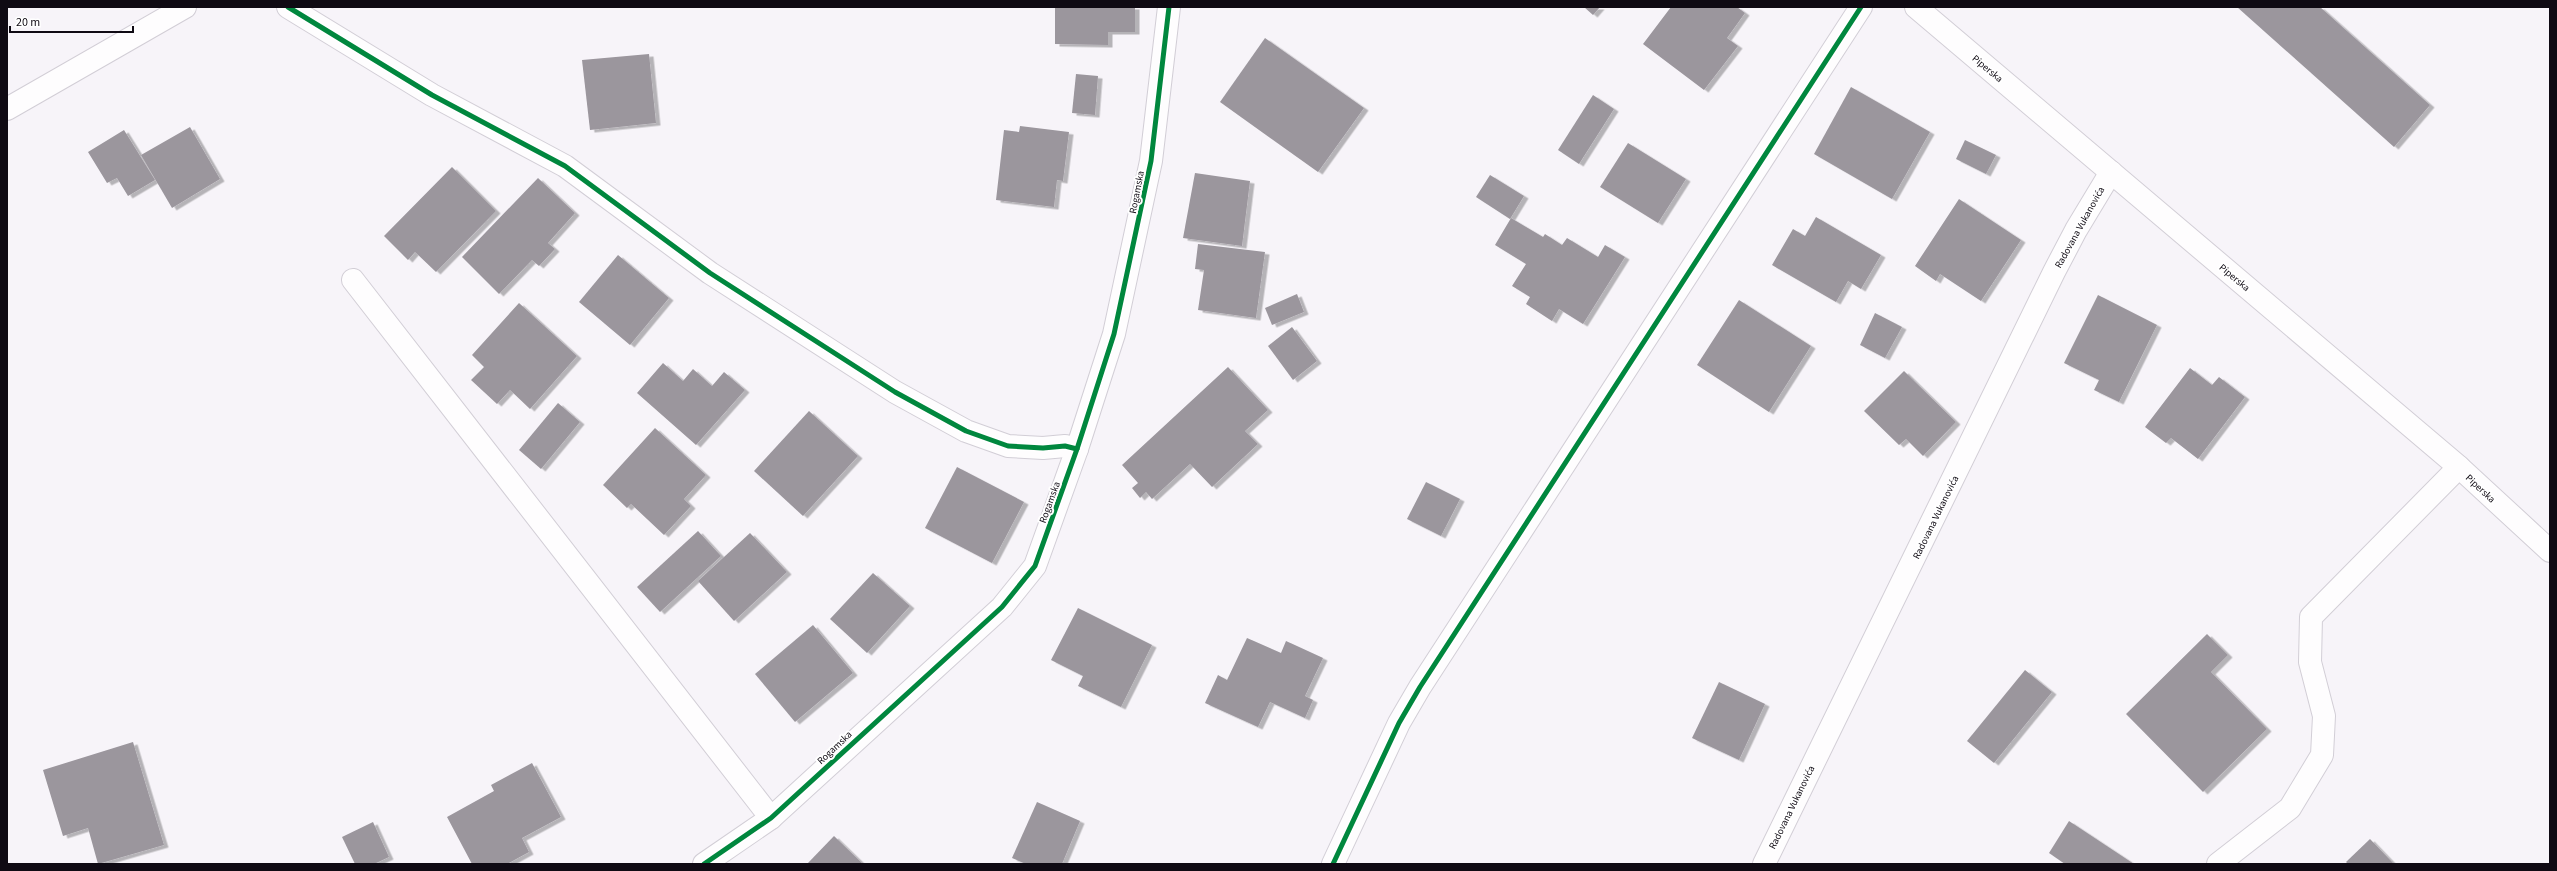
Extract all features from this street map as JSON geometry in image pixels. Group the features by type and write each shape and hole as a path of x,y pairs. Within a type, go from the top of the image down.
{"street":[{"path":"7,109 185,7"},
{"path":"288,7 432,95 565,166 710,273 895,392 966,431 1008,446 1043,448 1065,446 1077,449"},
{"name":"Rogamska","path":"704,864 771,818 1002,607 1021,587 1034,566 1077,449 1114,334 1133,251 1151,161 1169,7"},
{"path":"1333,864 1399,723 1420,687 1861,7"},
{"name":"Piperska","path":"1916,7 2458,467 2550,551"},
{"name":"Radovana Vukanovića","path":"1764,864 2054,272 2076,230 2111,172"},
{"path":"353,280 771,818"},
{"path":"2218,864 2290,808 2322,755 2324,716 2310,662 2311,617 2458,467"}],"building":[{"path":"1055,7 1135,7 1135,32 1108,32 1108,45 1055,44"},
{"path":"1584,7 1600,7 1593,15"},
{"path":"1671,7 1737,7 1745,13 1727,38 1738,46 1704,90 1643,44"},
{"path":"2237,7 2320,7 2430,105 2394,147"},
{"path":"1265,38 1364,108 1318,172 1220,102"},
{"path":"649,54 656,123 590,130 582,60"},
{"path":"1076,74 1098,76 1095,115 1072,113"},
{"path":"1851,87 1930,132 1892,199 1814,154"},
{"path":"1593,95 1614,109 1579,164 1558,150"},
{"path":"1020,126 1069,132 1063,181 1057,180 1054,207 996,200 1004,130 1019,132"},
{"path":"190,127 220,179 172,208 141,155"},
{"path":"124,130 155,180 128,196 117,178 107,183 88,152"},
{"path":"1965,140 1996,155 1986,174 1956,159"},
{"path":"1628,143 1686,179 1658,223 1600,187"},
{"path":"452,167 496,211 436,272 415,252 408,260 384,236"},
{"path":"1195,173 1250,181 1242,246 1183,238"},
{"path":"1490,175 1524,196 1510,219 1476,197"},
{"path":"538,178 575,213 548,243 555,249 539,266 532,260 499,294 462,257"},
{"path":"1959,199 2021,240 1981,301 1940,274 1936,281 1915,266"},
{"path":"1816,217 1881,255 1861,289 1848,281 1836,302 1772,265 1793,229 1805,236"},
{"path":"1511,218 1543,237 1545,234 1562,245 1567,238 1598,257 1605,245 1625,257 1583,324 1559,309 1552,321 1526,304 1530,297 1512,286 1526,264 1495,245"},
{"path":"1198,244 1265,252 1256,318 1198,310 1204,270 1195,269"},
{"path":"618,255 669,298 630,345 579,302"},
{"path":"1297,294 1304,312 1272,325 1265,308"},
{"path":"2098,295 2157,325 2119,402 2094,390 2099,380 2064,363"},
{"path":"1739,300 1811,346 1769,412 1697,365"},
{"path":"519,303 577,356 530,409 510,390 497,404 471,380 484,367 472,355"},
{"path":"1875,313 1902,327 1885,358 1860,345"},
{"path":"1292,327 1317,361 1293,380 1268,346"},
{"path":"663,363 683,381 693,369 712,386 724,372 745,390 696,445 637,393"},
{"path":"1228,367 1268,410 1245,431 1258,444 1212,487 1190,464 1152,499 1146,492 1140,498 1132,488 1138,483 1122,465"},
{"path":"2190,368 2212,385 2219,377 2245,397 2198,459 2171,438 2166,443 2145,427"},
{"path":"1904,371 1956,422 1923,456 1906,439 1899,445 1864,411"},
{"path":"558,403 580,422 541,469 519,450"},
{"path":"809,411 858,456 803,516 754,471"},
{"path":"655,428 706,475 684,499 691,506 664,535 631,504 627,508 603,485"},
{"path":"957,467 1024,502 992,563 925,528"},
{"path":"1426,482 1460,499 1441,536 1407,519"},
{"path":"698,531 721,556 660,612 637,587"},
{"path":"750,533 787,572 734,621 698,581"},
{"path":"873,573 910,606 867,653 830,619"},
{"path":"1078,608 1152,645 1121,707 1078,686 1083,676 1051,660"},
{"path":"813,625 853,673 795,722 755,674"},
{"path":"2207,634 2228,655 2211,672 2267,729 2203,792 2126,714"},
{"path":"1247,638 1281,653 1286,641 1323,658 1305,696 1313,700 1305,718 1270,702 1258,727 1205,703 1218,675 1227,680"},
{"path":"2025,670 2052,692 1994,763 1967,741"},
{"path":"1719,682 1765,704 1739,760 1692,738"},
{"path":"133,742 164,845 98,864 88,828 63,836 43,770"},
{"path":"532,763 561,817 522,838 529,852 507,864 472,864 447,817 494,791 491,785"},
{"path":"1037,802 1080,821 1062,864 1026,864 1012,858"},
{"path":"2069,821 2134,864 2065,864 2049,853"},
{"path":"373,822 389,857 374,864 355,864 342,837"},
{"path":"834,836 863,864 807,864"},
{"path":"2370,839 2394,864 2348,864 2346,862"}],"cycle path":[{"path":"288,7 432,95 565,166 710,273 895,392 966,431 1008,446 1043,448 1065,446 1077,449"},
{"path":"704,864 771,818 1002,607 1035,566 1077,449 1114,334 1151,161 1169,7"},
{"path":"1333,864 1399,723 1420,687 1861,7"}]}
